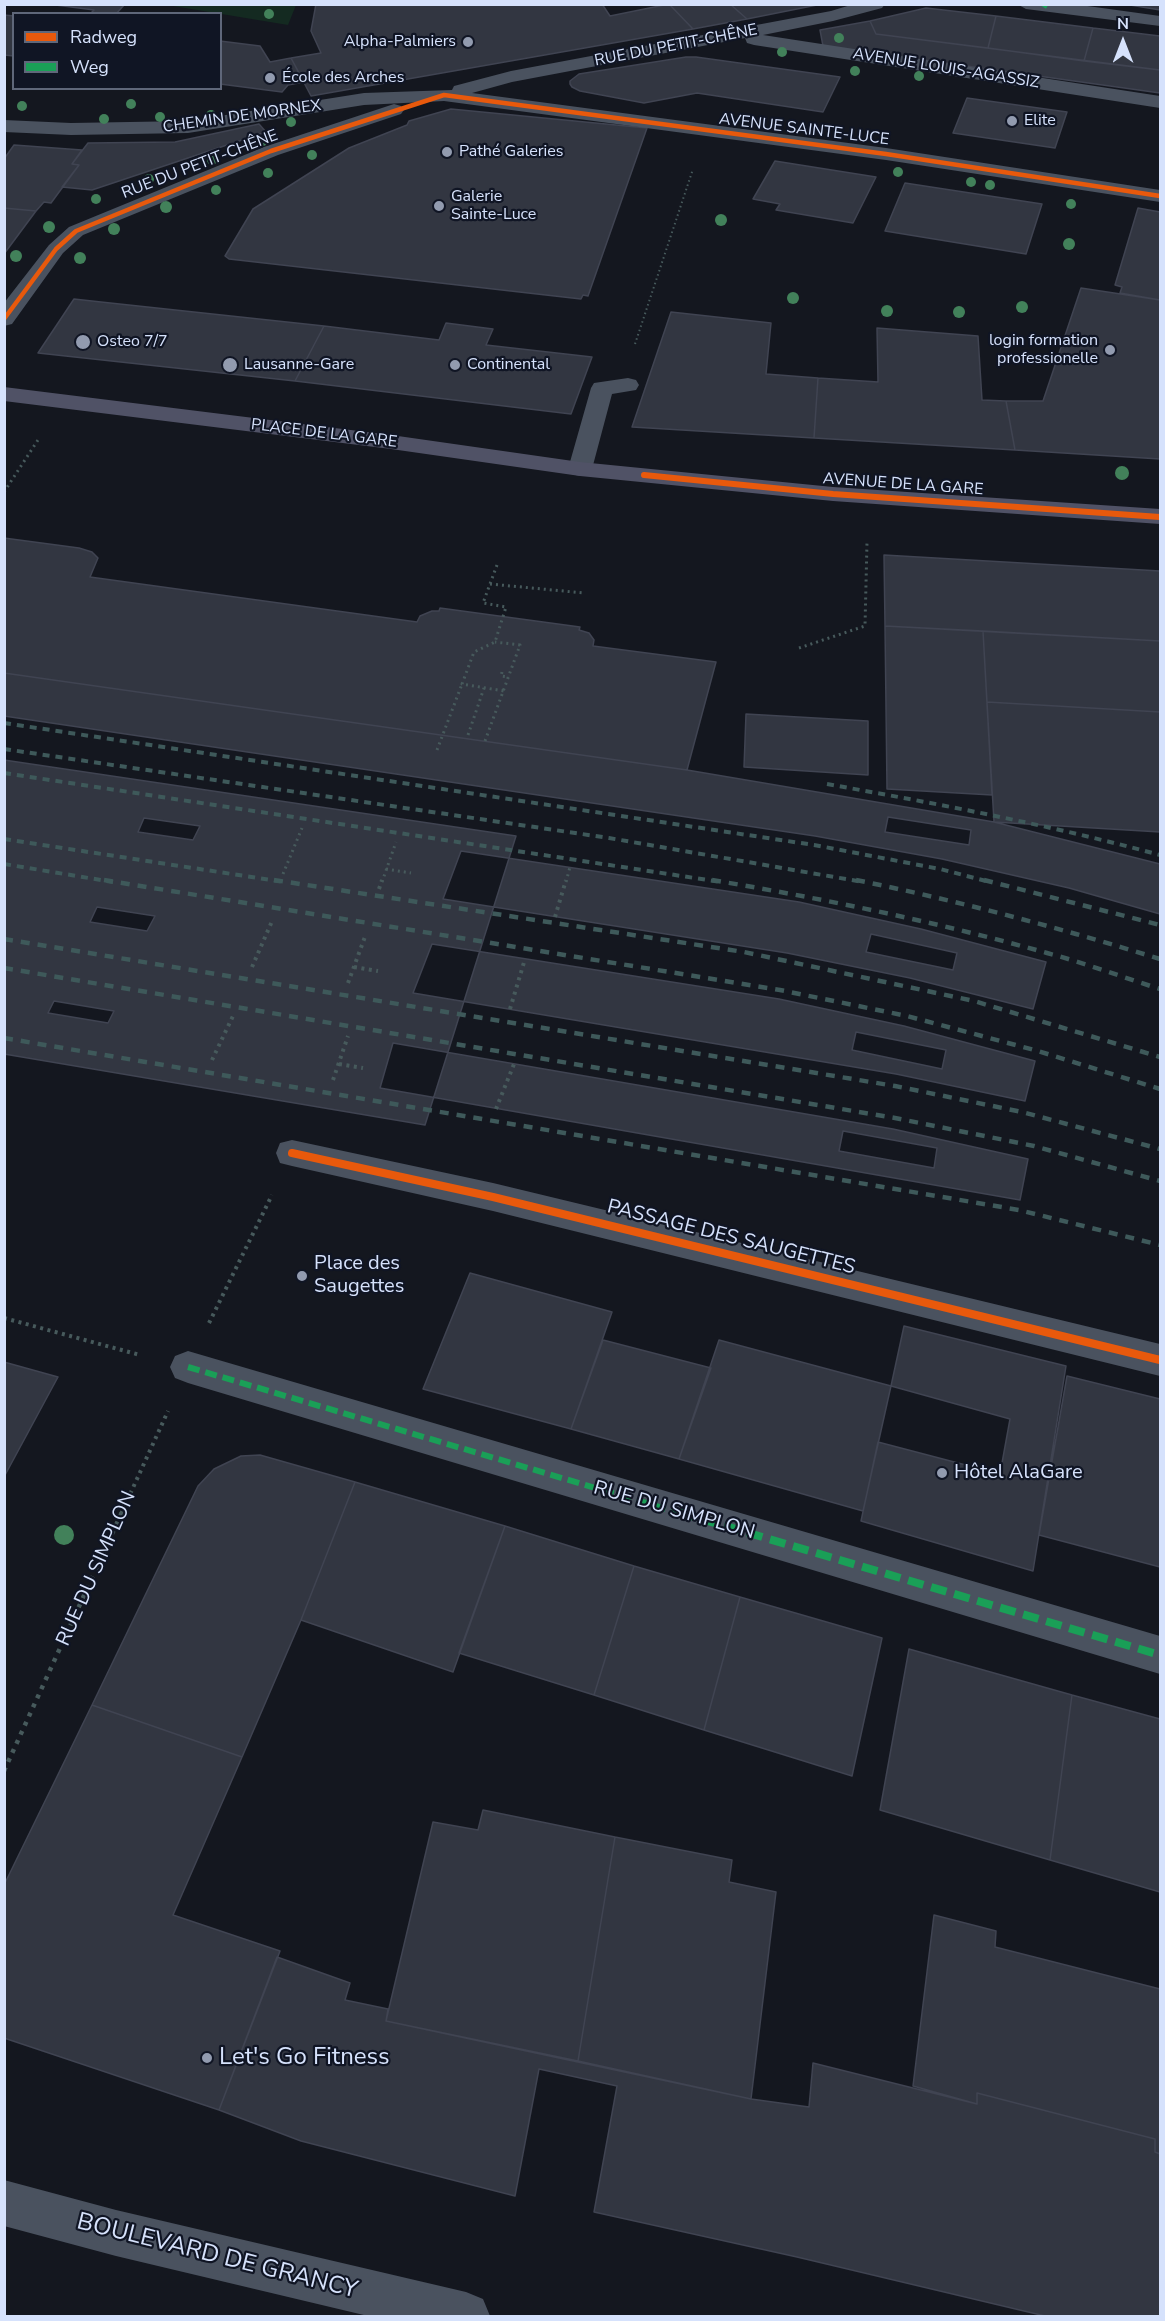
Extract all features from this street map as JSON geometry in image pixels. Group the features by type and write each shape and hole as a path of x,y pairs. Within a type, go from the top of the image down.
{"main road":[{"name":"PLACE DE LA GARE","path":"4,394 391,442 580,469 644,475"},
{"name":"AVENUE DE LA GARE","path":"644,475 810,492 1161,517"}],"street":[{"name":"RUE DU PETIT-CHÊNE","path":"4,319 56,249 76,231 102,218 271,151 444,95 511,77 833,16 876,4"},
{"path":"1026,4 1161,21"},
{"name":"AVENUE LOUIS-AGASSIZ","path":"732,36 1161,102"},
{"name":"CHEMIN DE MORNEX","path":"13,127 158,129 188,127 364,99 444,95"},
{"name":"AVENUE SAINTE-LUCE","path":"444,95 886,154 1161,196"},
{"path":"580,469 602,388 628,385"},
{"name":"PASSAGE DES SAUGETTES","path":"292,1154 493,1197 1161,1360"},
{"name":"RUE DU SIMPLON","path":"188,1367 1161,1655"},
{"name":"BOULEVARD DE GRANCY","path":"4,2203 116,2233 466,2316"}],"path":[{"path":"635,344 705,131"},
{"path":"4,492 40,438"},
{"path":"799,648 865,626 867,542"},
{"path":"495,642 506,607 483,603 497,565"},
{"path":"490,584 584,593"},
{"path":"437,750 474,652 495,642 520,645 485,741"},
{"path":"502,672 501,676 509,677"},
{"path":"462,684 504,691"},
{"path":"468,735 484,688"},
{"path":"283,874 302,828"},
{"path":"379,890 396,842"},
{"path":"555,917 570,867"},
{"path":"386,868 411,873"},
{"path":"252,967 273,919"},
{"path":"348,983 366,934"},
{"path":"510,1009 525,959"},
{"path":"354,968 378,971"},
{"path":"213,1060 233,1017"},
{"path":"333,1080 348,1036"},
{"path":"339,1064 363,1068"},
{"path":"496,1108 514,1064"},
{"path":"4,1318 188,1367 292,1154"}],"green space":[{"path":"167,5 296,5 288,25 222,14 222,12"}],"building":[{"path":"48,4 125,4 118,12 92,12 94,10"},
{"name":"Alpha-Palmiers","path":"316,4 602,4 610,16 669,4 693,29 311,96 291,58 321,53 311,31"},
{"path":"669,4 730,4 747,19 693,29"},
{"path":"730,4 822,4 747,19"},
{"path":"1124,4 1160,4 1160,10"},
{"path":"926,8 996,16 988,48 876,34 870,21"},
{"path":"4,15 12,16 12,56 4,55"},
{"path":"996,16 1093,28 1084,61 988,48"},
{"path":"870,21 876,34 1160,70 1160,93 823,46 820,30"},
{"path":"1093,28 1160,36 1160,70 1084,61"},
{"path":"222,41 260,46 270,62 291,58 304,82 288,85 282,92 222,84"},
{"path":"686,57 840,77 823,112 697,93 644,103 580,91 570,84 570,81 579,74"},
{"path":"967,98 1067,112 1055,148 953,133"},
{"name":"Galerie Sainte-Luce","path":"451,109 647,128 588,296 583,295 581,299 229,259 225,256 253,209 349,148 407,125 409,121"},
{"path":"259,124 266,132 92,190 62,187 79,165 72,164 88,143 175,142"},
{"path":"14,145 82,150 72,164 79,165 51,203 44,202 36,211 4,208 4,159"},
{"path":"775,161 876,177 853,223 776,210 780,204 753,199"},
{"path":"905,183 1042,204 1026,254 885,231"},
{"path":"4,208 36,211 4,254"},
{"path":"1138,208 1160,212 1160,300 1120,293 1122,287 1115,285"},
{"name":"login formation professionelle","path":"1081,288 1160,300 1160,459 1015,450 1006,401 1043,401"},
{"path":"74,299 324,326 295,381 38,353"},
{"path":"671,312 771,323 766,374 818,378 814,438 632,427"},
{"path":"446,323 493,329 486,345 592,357 571,414 295,381 324,326 439,340"},
{"path":"877,328 978,336 982,400 1006,401 1015,450 814,438 818,378 878,382"},
{"path":"4,538 79,548 92,552 98,558 90,577 417,622 420,616 439,611 440,608 580,627 579,630 589,633 594,640 593,646 716,662 687,770 4,673"},
{"path":"884,555 1160,571 1160,641 885,626"},
{"path":"885,626 983,631 992,795 887,789"},
{"path":"983,631 1160,641 1160,712 987,702"},
{"path":"4,673 687,770 994,822 1160,864 1160,914 1069,888 942,859 815,836 4,716"},
{"path":"987,702 1160,712 1160,832 994,822"},
{"path":"746,714 868,721 868,775 744,767"},
{"path":"4,760 516,836 425,1125 4,1054"},
{"path":"888,817 971,830 969,845 885,832"},
{"path":"144,818 200,826 193,840 138,832"},
{"path":"461,851 799,902 921,929 1046,962 1033,1009 910,978 787,953 443,899"},
{"path":"97,907 155,916 147,931 90,922"},
{"path":"871,934 957,953 953,970 866,952"},
{"path":"432,944 779,999 904,1026 1035,1061 1025,1101 896,1074 413,993"},
{"path":"54,1001 114,1011 108,1023 48,1013"},
{"path":"856,1032 946,1050 942,1069 852,1050"},
{"path":"393,1043 893,1129 1028,1159 1020,1200 380,1088"},
{"path":"843,1131 937,1148 934,1168 839,1151"},
{"path":"470,1273 612,1312 571,1429 423,1389"},
{"path":"904,1326 1066,1366 1033,1571 861,1521 878,1442 1000,1474 1010,1419 891,1386"},
{"path":"603,1340 711,1368 679,1459 571,1429"},
{"path":"719,1340 891,1386 863,1511 679,1459"},
{"path":"4,1362 58,1377 4,1477"},
{"path":"1067,1376 1160,1399 1160,1567 1039,1535"},
{"path":"260,1455 355,1482 301,1620 242,1757 92,1705 198,1486 214,1469 241,1456"},
{"path":"355,1482 505,1526 453,1672 301,1620"},
{"path":"505,1526 634,1566 594,1695 459,1653"},
{"path":"634,1566 740,1597 704,1730 594,1695"},
{"path":"740,1597 882,1638 852,1776 704,1730"},
{"path":"909,1649 1072,1695 1050,1860 880,1810"},
{"path":"1072,1695 1160,1719 1160,1892 1050,1860"},
{"path":"92,1705 242,1757 173,1915 280,1951 219,2110 4,2038 4,1885"},
{"path":"483,1810 615,1837 578,2061 386,2021 433,1822 478,1830"},
{"path":"615,1837 732,1860 729,1882 776,1892 751,2099 578,2061"},
{"path":"934,1915 996,1931 995,1947 1160,1989 1160,2154 1155,2152 1155,2139 977,2093 977,2104 913,2086"},
{"path":"277,1957 350,1983 345,2000 388,2009 386,2021 751,2099 809,2107 813,2063 977,2104 977,2093 1155,2139 1155,2152 1160,2154 1160,2316 1045,2316 594,2212 617,2086 539,2069 515,2196 301,2141 219,2110"}],"railway":[{"path":"4,723 814,845 940,869 990,882"},
{"path":"4,749 609,838 863,882"},
{"path":"4,773 721,882"},
{"path":"827,784 994,816 1160,855"},
{"path":"4,839 284,882"},
{"path":"4,864 113,882"},
{"path":"104,880 780,990 907,1016 1038,1051 1160,1089"},
{"path":"274,880 744,952 974,1001 1160,1057"},
{"path":"712,880 839,903 964,931 1061,957 1160,989"},
{"path":"856,880 1009,916 1160,959"},
{"path":"984,880 1160,925"},
{"path":"4,939 895,1086 1022,1112 1160,1149"},
{"path":"4,968 895,1118 1034,1146 1160,1181"},
{"path":"4,1038 1019,1210 1160,1245"}],"marked path":[{"path":"1042,4 1047,7"},
{"path":"188,1367 1160,1655"}],"cycle path":[{"path":"4,319 56,249 76,231 271,151 444,95 886,154 1160,196"},
{"path":"644,475 833,494 1160,517"},
{"path":"292,1153 493,1197 1160,1360"}],"place":[{"name":"Alpha-Palmiers","path":"468,42"},
{"name":"École des Arches","path":"270,78"},
{"name":"Elite","path":"1012,121"},
{"name":"Pathé Galeries","path":"447,152"},
{"name":"Galerie Sainte-Luce","path":"439,206"},
{"name":"Osteo 7/7","path":"83,342"},
{"name":"login formation professionelle","path":"1110,350"},
{"name":"Lausanne-Gare","path":"230,365"},
{"name":"Continental","path":"455,365"},
{"name":"Place des Saugettes","path":"302,1276"},
{"name":"Hôtel AlaGare","path":"942,1473"},
{"name":"Let's Go Fitness","path":"207,2058"}]}
